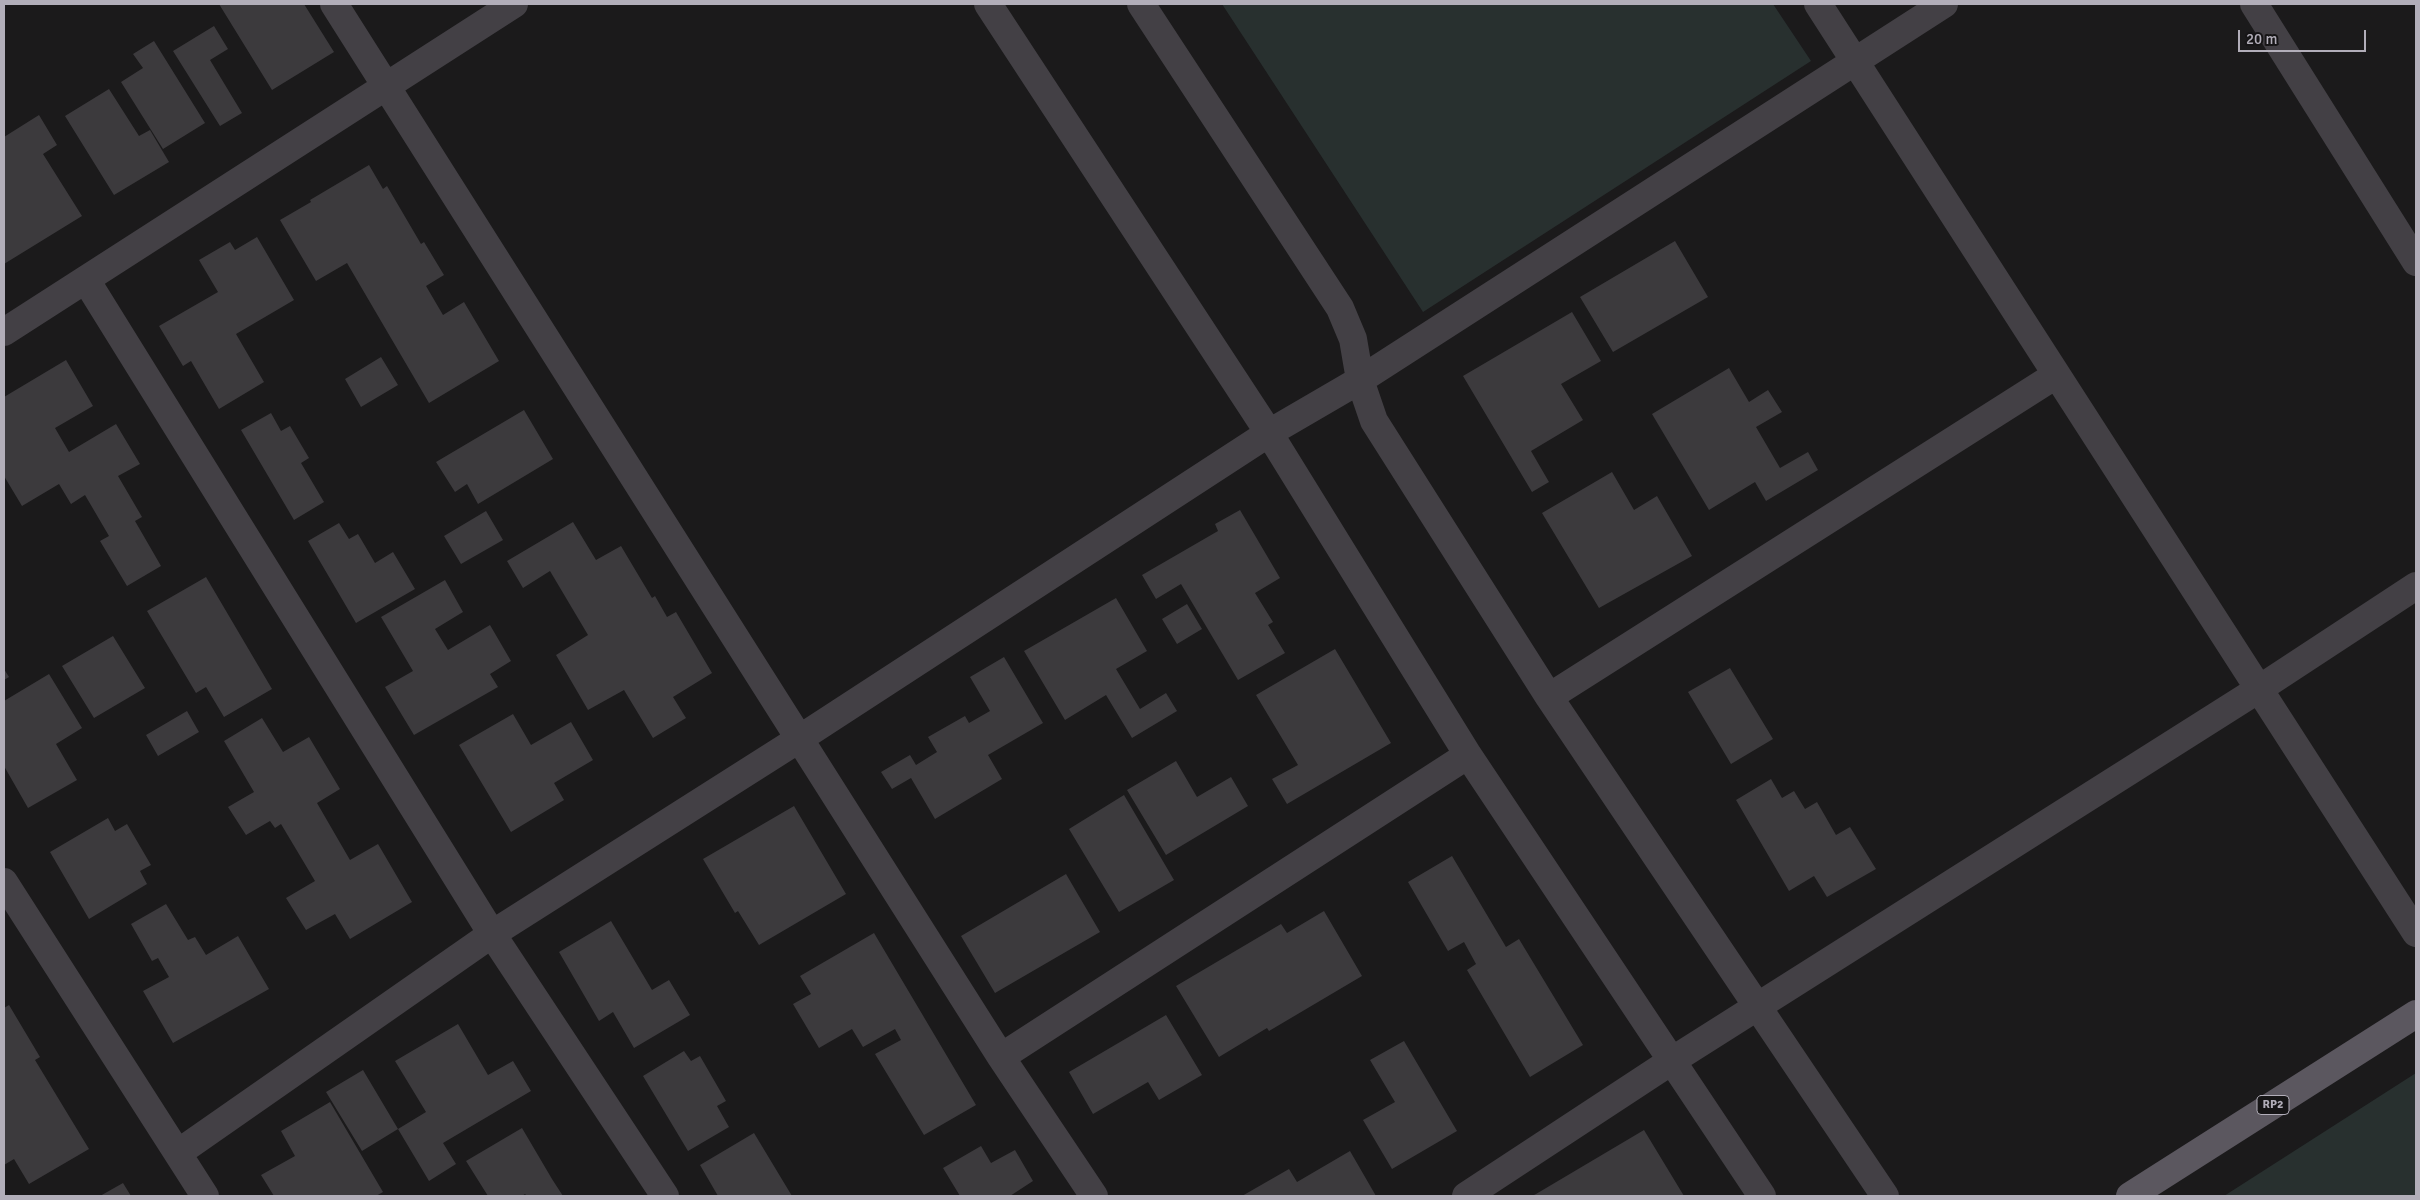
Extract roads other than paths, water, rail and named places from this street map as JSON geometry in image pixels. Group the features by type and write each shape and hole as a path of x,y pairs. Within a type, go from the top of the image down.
{"main road":[{"name":"RP2","path":"2130,1196 2416,1014"}],"street":[{"path":"334,4 1001,1057 1094,1196"},
{"path":"4,332 514,4"},
{"path":"988,4 1269,433 1468,755 1762,1196"},
{"path":"1140,4 1340,308 1353,339 1360,380 1374,421 1549,697 1884,1196"},
{"path":"1818,4 2416,933"},
{"path":"178,1153 492,934 799,739 1269,433 1360,380 1944,4"},
{"path":"2254,4 2416,262"},
{"path":"86,280 492,934 665,1196"},
{"path":"1549,697 2056,375"},
{"path":"1466,1196 1673,1060 1759,1008 2259,689 2416,586"},
{"path":"1001,1057 1468,755"},
{"path":"4,882 205,1196"}]}
